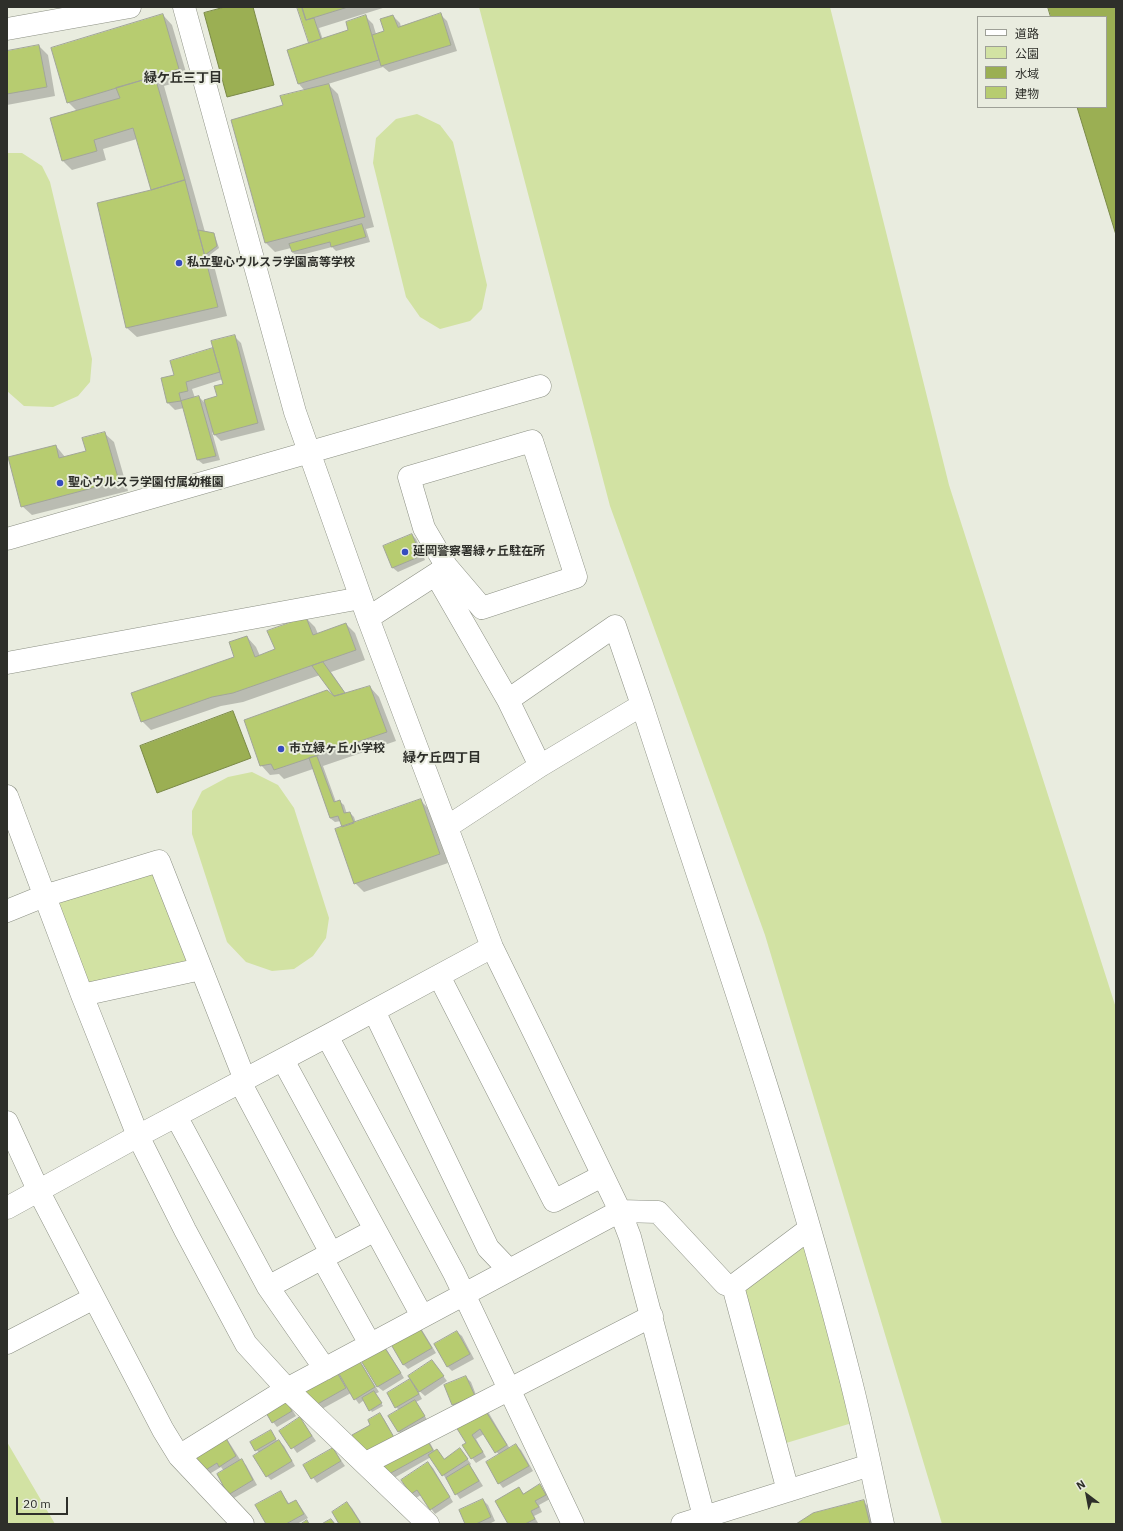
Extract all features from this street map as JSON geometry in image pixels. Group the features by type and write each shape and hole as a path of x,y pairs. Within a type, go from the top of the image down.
{"street":[{"path":"7,29 130,7"},
{"path":"184,7 295,412 308,452 368,618 492,947 620,1212 630,1237 705,1521"},
{"path":"7,538 540,386"},
{"path":"441,571 482,608 576,578 532,441 409,478 424,528 441,571 508,700 540,766"},
{"path":"368,618 441,571"},
{"path":"7,663 361,598"},
{"path":"508,700 615,626 766,1088 809,1229 849,1374 883,1524"},
{"path":"447,826 540,766 642,705"},
{"path":"7,796 82,995 138,1136 185,1230 246,1344 287,1389 428,1524"},
{"path":"7,912 44,896 159,861 201,968 242,1081 370,1344"},
{"path":"7,1208 39,1192 138,1136 283,1060 492,947"},
{"path":"82,995 201,968"},
{"path":"439,976 554,1201 602,1176"},
{"path":"374,1011 488,1248 509,1270"},
{"path":"327,1036 454,1273 573,1524"},
{"path":"283,1060 422,1316"},
{"path":"176,1116 268,1288 325,1369"},
{"path":"7,1122 39,1192 163,1430 179,1456 243,1524"},
{"path":"179,1456 287,1389 620,1212 658,1212 725,1284 733,1286"},
{"path":"733,1286 809,1229"},
{"path":"268,1288 375,1230"},
{"path":"733,1286 788,1491"},
{"path":"7,1343 94,1298"},
{"path":"366,1463 509,1388 652,1316"},
{"path":"682,1524 705,1521 788,1491 870,1465"}],"green space":[{"path":"479,7 830,7 949,485 1116,1008 1116,1524 942,1524 765,935 610,506"},
{"path":"417,114 440,125 453,142 487,285 482,309 470,321 440,329 420,317 406,297 373,163 376,138 396,119"},
{"path":"7,153 22,153 42,166 50,182 92,359 90,382 78,396 53,407 24,406 7,391"},
{"path":"252,772 278,785 294,808 329,918 326,938 313,956 294,969 272,971 246,962 227,942 192,834 192,811 202,791 228,777"},
{"path":"154,870 191,966 86,990 52,901"},
{"path":"804,1242 852,1423 783,1444 744,1287"},
{"path":"7,1442 55,1524 7,1524"}],"water":[{"path":"225,7 253,7 274,85 227,97 204,13"},
{"path":"1048,7 1116,7 1116,235 1077,108 1107,108 1107,16 1051,16"},
{"path":"233,711 251,758 157,793 140,746"}],"building":[{"path":"297,7 302,7 306,20 314,18 321,39 309,43"},
{"path":"302,7 348,7 306,20"},
{"path":"441,13 451,45 381,66 372,35 384,31 380,19 393,15 398,27"},
{"path":"163,14 179,69 67,103 51,48"},
{"path":"366,15 379,60 298,84 287,50 348,30 346,22"},
{"path":"39,45 47,87 7,94 7,51"},
{"path":"155,77 185,180 151,190 133,128 94,140 97,151 62,161 50,118 120,98 116,88"},
{"path":"329,84 365,217 265,243 231,120 283,105 280,96"},
{"path":"185,180 218,307 126,328 97,203"},
{"path":"362,224 366,237 331,247 330,242 292,252 289,244"},
{"path":"198,230 214,233 217,246 205,255"},
{"path":"235,335 258,423 214,435 204,400 217,396 214,386 223,384 211,341"},
{"path":"213,348 220,372 186,382 188,391 179,393 181,401 167,403 161,378 174,375 170,361"},
{"path":"199,396 216,456 197,460 181,401"},
{"path":"105,432 119,481 21,507 8,457 56,445 59,458 86,451 82,438"},
{"path":"412,534 421,556 392,568 383,546"},
{"path":"306,617 313,635 346,623 356,650 233,693 212,697 141,722 131,693 234,657 229,642 247,636 255,657 275,649 267,631"},
{"path":"323,662 345,693 334,696 312,666"},
{"path":"370,686 387,732 274,770 271,764 260,766 244,720 327,690 334,696"},
{"path":"317,756 334,802 340,800 344,813 350,812 354,823 342,827 338,816 330,818 309,758"},
{"path":"421,799 440,854 354,884 335,829"},
{"path":"418,1325 432,1348 403,1365 389,1341"},
{"path":"457,1331 470,1354 447,1367 434,1344"},
{"path":"383,1345 401,1373 377,1387 360,1359"},
{"path":"359,1360 375,1387 354,1400 338,1372"},
{"path":"432,1360 444,1376 419,1392 408,1376"},
{"path":"335,1369 346,1388 314,1406 303,1387"},
{"path":"466,1376 475,1396 452,1405 444,1385"},
{"path":"410,1379 419,1394 395,1408 387,1393"},
{"path":"374,1391 382,1403 369,1411 362,1398"},
{"path":"282,1394 292,1411 272,1423 262,1406"},
{"path":"415,1400 425,1416 398,1432 388,1416"},
{"path":"482,1405 507,1445 495,1453 480,1429 472,1435 483,1452 471,1459 462,1445 466,1443 456,1427"},
{"path":"380,1413 395,1439 365,1457 352,1435 370,1425 368,1420"},
{"path":"300,1417 312,1436 291,1449 279,1431"},
{"path":"271,1430 276,1439 255,1451 250,1442"},
{"path":"223,1433 236,1456 219,1467 217,1463 201,1473 189,1454"},
{"path":"424,1435 433,1450 389,1474 380,1459"},
{"path":"279,1440 292,1461 266,1477 253,1456"},
{"path":"516,1444 529,1466 498,1484 486,1462"},
{"path":"333,1448 341,1461 311,1479 303,1465"},
{"path":"460,1448 468,1459 442,1476 428,1455 437,1449 444,1459"},
{"path":"242,1459 253,1480 228,1495 217,1474"},
{"path":"428,1462 450,1497 430,1510 417,1490 411,1494 401,1480"},
{"path":"469,1464 479,1481 455,1495 446,1478"},
{"path":"540,1484 546,1495 535,1501 539,1507 531,1511 535,1519 525,1524 508,1524 495,1501 519,1487 523,1494"},
{"path":"281,1491 288,1504 296,1500 304,1514 286,1524 266,1524 255,1505"},
{"path":"483,1499 491,1517 476,1524 465,1524 459,1510"},
{"path":"864,1500 870,1524 796,1524 813,1513"},
{"path":"347,1502 360,1522 358,1524 339,1524 332,1512"},
{"path":"331,1519 335,1524 322,1524"},
{"path":"307,1520 309,1524 301,1524"}],"place":[{"name":"私立聖心ウルスラ学園高等学校","path":"179,263"},
{"name":"聖心ウルスラ学園付属幼稚園","path":"60,483"},
{"name":"延岡警察署緑ヶ丘駐在所","path":"405,552"},
{"name":"市立緑ヶ丘小学校","path":"281,749"}],"district":[{"name":"緑ケ丘三丁目","path":"183,78"},
{"name":"緑ケ丘四丁目","path":"442,758"}]}
